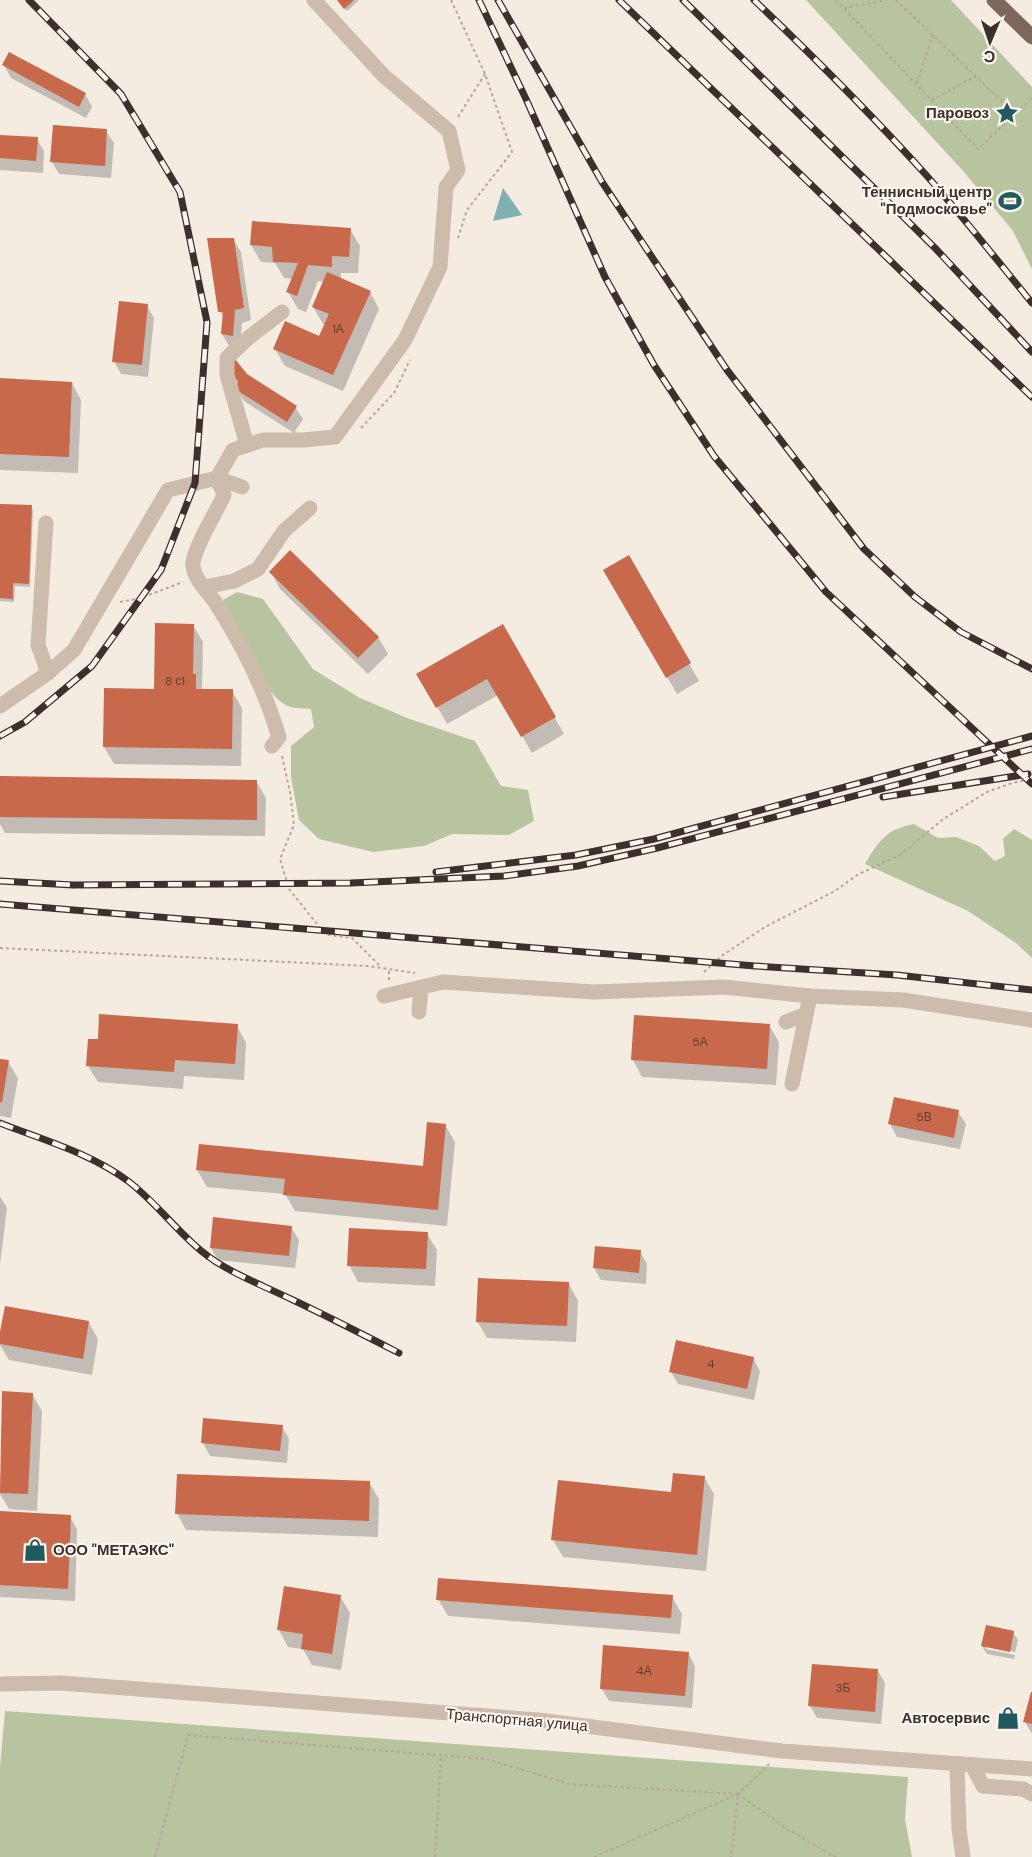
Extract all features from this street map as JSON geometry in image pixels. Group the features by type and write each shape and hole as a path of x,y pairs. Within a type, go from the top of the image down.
{"main road":[{"path":"994,0 1032,36"}],"street":[{"path":"275,742 269,703 231,627 200,582 193,562 224,495 218,478 233,450 247,445 263,440 335,437 405,340 440,267 446,187 458,170 449,131 384,76 314,0"},
{"path":"247,445 227,375 227,358 282,312"},
{"path":"0,706 48,673 74,650 168,490 218,478 242,487"},
{"path":"200,582 234,581 258,569 284,531 310,508"},
{"path":"46,522 38,645 48,673"},
{"path":"419,980 419,1012"},
{"path":"384,996 419,980 594,992 724,987 810,996 903,1000 1032,1020"},
{"path":"792,1083 810,996"},
{"path":"786,1022 806,1014"},
{"name":"Транспортная улица","path":"0,1684 61,1683 538,1720 782,1751 1032,1769"},
{"path":"965,1764 983,1786 1023,1789 1032,1794"},
{"path":"963,1857 959,1829 965,1764"}],"path":[{"path":"451,0 485,74 512,152 467,210 458,240"},
{"path":"836,0 978,149 1032,98"},
{"path":"844,8 887,0"},
{"path":"896,0 1015,114"},
{"path":"917,85 933,35"},
{"path":"449,131 485,74"},
{"path":"932,100 976,76"},
{"path":"358,432 394,393 414,352"},
{"path":"99,606 141,598 200,582"},
{"path":"275,742 294,825 280,859 289,889 321,929 329,934 352,938 381,967"},
{"path":"698,988 702,974 723,955 765,927 835,891 857,875 900,855 942,820 987,792 1032,779"},
{"path":"0,948 381,967 419,980"},
{"path":"155,1857 188,1736 487,1758 569,1784 738,1794 786,1829 832,1856 838,1857"},
{"path":"594,1857 738,1794 782,1751"},
{"path":"435,1857 441,1754"},
{"path":"731,1857 738,1794"}],"green space":[{"path":"806,0 951,0 1032,87 1032,269 1013,231 964,172"},
{"path":"237,592 263,599 313,669 358,697 407,718 475,741 501,786 528,790 534,821 509,835 452,834 424,846 373,852 319,839 299,820 291,777 291,746 314,727 311,709 287,706 266,685 249,656 223,600"},
{"path":"914,824 938,838 956,837 979,846 995,861 1005,856 1003,839 1014,829 1032,840 1032,958 1016,943 968,911 865,864 874,849 890,833"},
{"path":"5,1711 908,1777 905,1819 912,1857 0,1857 0,1767"}],"water":[{"path":"503,188 522,215 493,221"}],"building":[{"path":"337,0 354,0 344,9"},
{"path":"9,52 86,93 79,107 2,65"},
{"path":"53,125 107,129 105,166 50,162"},
{"path":"0,135 38,137 36,161 0,158"},
{"path":"252,221 351,228 349,257 332,256 332,267 308,265 297,296 286,292 298,263 273,262 272,247 250,245"},
{"path":"207,238 234,238 244,308 235,310 233,336 221,334 223,312 218,312"},
{"path":"327,272 371,291 333,375 273,349 285,321 319,336 329,314 312,307"},
{"path":"119,301 148,304 142,365 112,362"},
{"path":"235,359 247,374 297,406 287,422 235,389 238,382 228,368"},
{"path":"0,378 72,382 69,457 0,454"},
{"path":"0,504 32,505 29,584 13,583 13,599 0,598"},
{"path":"290,550 379,637 358,658 269,572"},
{"path":"629,555 691,663 666,678 603,570"},
{"path":"155,623 194,624 193,674 196,674 196,689 233,689 232,749 103,747 104,688 154,689"},
{"path":"503,624 556,717 521,737 487,679 436,708 416,674"},
{"path":"0,776 257,780 257,820 0,817"},
{"path":"99,1014 238,1024 235,1064 175,1060 174,1072 86,1066 88,1039 98,1039"},
{"path":"634,1015 770,1024 767,1069 631,1060"},
{"path":"0,1059 9,1060 2,1102 0,1102"},
{"path":"894,1097 959,1110 954,1138 888,1124"},
{"path":"427,1122 446,1124 438,1210 283,1195 285,1179 196,1170 199,1144 423,1166"},
{"path":"213,1217 292,1226 289,1256 210,1248"},
{"path":"349,1228 428,1232 426,1269 347,1266"},
{"path":"595,1246 641,1250 639,1273 593,1268"},
{"path":"478,1278 569,1282 567,1326 476,1322"},
{"path":"5,1306 89,1321 83,1359 0,1344"},
{"path":"676,1340 754,1357 747,1389 669,1372"},
{"path":"2,1391 33,1393 28,1494 0,1493"},
{"path":"203,1418 283,1425 280,1451 201,1443"},
{"path":"673,1473 705,1476 697,1555 551,1540 558,1480 671,1492"},
{"path":"177,1474 370,1481 369,1521 175,1514"},
{"name":"ООО \"МЕТАЭКС\"","path":"0,1511 71,1515 68,1589 0,1585"},
{"path":"438,1578 673,1595 671,1618 436,1600"},
{"path":"284,1586 341,1595 332,1654 301,1649 303,1634 277,1630"},
{"path":"986,1625 1014,1631 1010,1652 981,1646"},
{"path":"603,1645 689,1652 685,1696 600,1689"},
{"path":"812,1664 878,1669 875,1712 808,1706"},
{"path":"1032,1692 1032,1724 1023,1722"}],"railway":[{"path":"0,736 25,722 92,666 161,570 195,483 207,322 180,192 121,94 29,0"},
{"path":"479,0 605,277 654,365 714,456 826,592 1032,784"},
{"path":"498,0 602,182 727,370 864,549 915,597 961,632 1032,669"},
{"path":"619,0 1032,397"},
{"path":"683,0 935,248 1032,352"},
{"path":"754,0 842,86 906,153 954,207 1032,303"},
{"path":"436,872 576,855 654,839 1032,736"},
{"path":"0,881 73,885 351,883 504,876 578,866 657,848 1032,749"},
{"path":"883,797 1028,774"},
{"path":"0,904 755,966 897,975 1032,990"},
{"path":"0,1123 66,1148 113,1171 140,1191 197,1248 223,1266 399,1353"}],"place":[{"name":"Паровоз","path":"1007,113"},
{"name":"Теннисный центр \"Подмосковье\"","path":"1010,201"},
{"name":"ООО \"МЕТАЭКС\"","path":"35,1550"},
{"name":"Автосервис","path":"1008,1718"}]}
